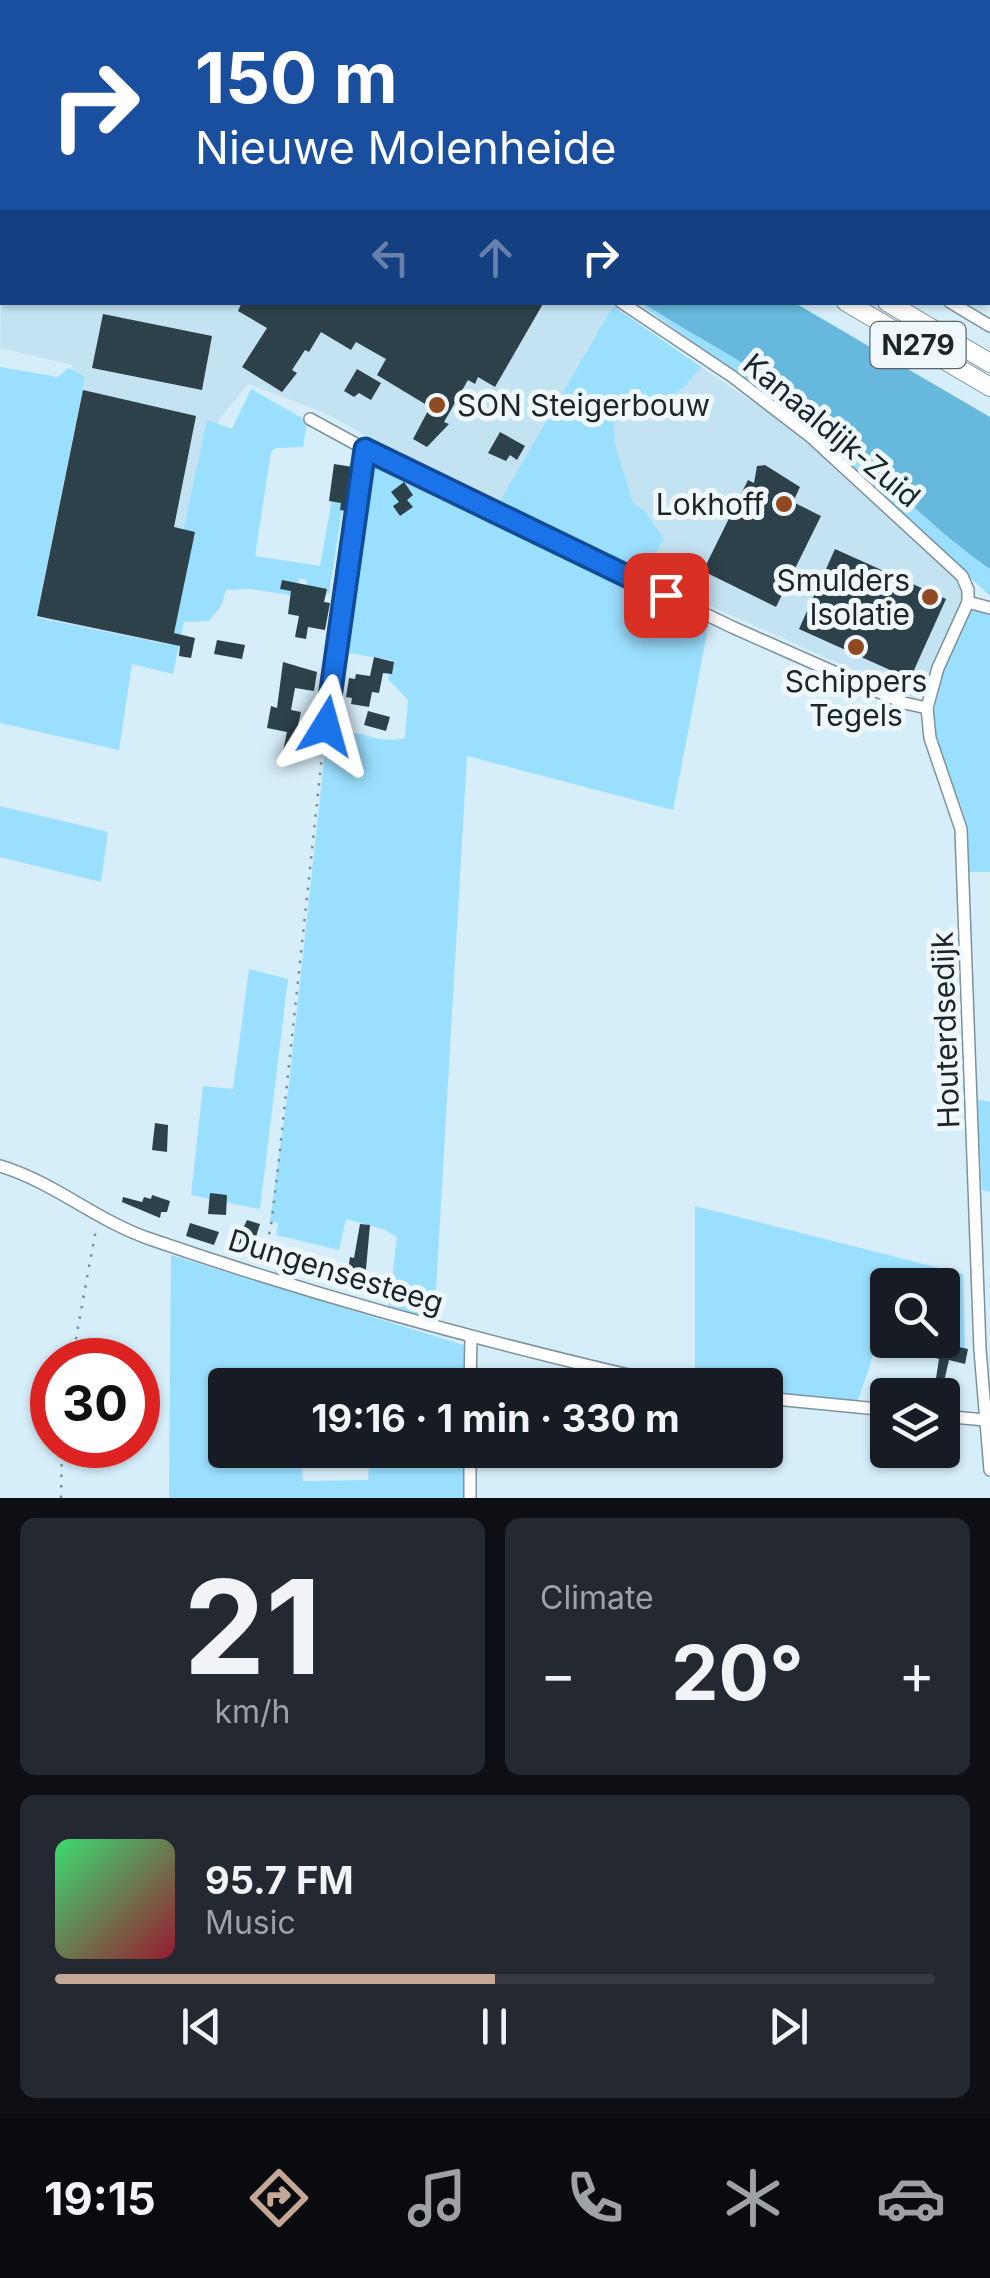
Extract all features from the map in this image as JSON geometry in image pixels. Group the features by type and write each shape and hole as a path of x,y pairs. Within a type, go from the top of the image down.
{"highway":[{"name":"N279","path":"851,305 990,387"},
{"name":"N279","path":"892,305 990,363"}],"street":[{"name":"Kanaaldijk-Zuid","path":"625,305 733,377 811,437 962,576 968,602"},
{"path":"955,305 990,326"},
{"path":"310,418 365,449 732,627 904,703 927,708"},
{"path":"326,726 365,449"},
{"path":"968,602 990,608"},
{"name":"Houterdsedijk","path":"968,602 938,668 927,708 930,738 961,829 990,1470"},
{"name":"Dungensesteeg","path":"0,1166 42,1181 145,1237 470,1338 598,1368"},
{"path":"470,1338 470,1368"},
{"path":"783,1400 870,1408"},
{"path":"960,1418 985,1420"},
{"path":"470,1468 470,1498"}],"path":[{"path":"259,1274 271,1226 326,726"},
{"path":"76,1338 98,1214"},
{"path":"61,1498 62,1468"}],"shaded area":[{"path":"1,305 610,305 788,426 959,582 963,599 915,698 707,604 391,450 325,413 248,384 219,420 167,659 26,621 72,365 0,348"},
{"path":"646,305 719,348 792,397 938,529 990,569 990,596 738,374 645,308"},
{"path":"646,305 798,305 990,417 990,569 938,529 792,397"},
{"path":"613,306 701,367 670,396 613,408 615,444 633,503 645,511 664,539 642,573 500,501"},
{"path":"0,367 58,377 68,368 85,377 36,618 169,645 176,565 207,420 232,429 251,389 307,421 303,447 276,448 271,452 255,556 320,566 334,489 345,491 329,594 305,589 307,580 299,578 296,596 250,589 226,590 221,606 209,621 184,622 173,674 132,664 119,750 0,723"},
{"path":"380,461 709,623 673,810 467,756 434,1324 388,1311 397,1237 346,1219 339,1250 276,1235 278,1223 270,1221 326,742 347,733 392,740 405,738 408,700 388,679 392,660 342,652 371,468"},
{"path":"971,610 990,613 990,872 969,872 960,804 941,762 932,721 941,675"},
{"path":"0,806 108,832 101,882 0,857"},
{"path":"249,969 288,979 260,1209 191,1195 203,1086 233,1089"},
{"path":"977,1099 990,1102 990,1192 982,1190"},
{"path":"695,1206 939,1268 870,1268 872,1358 857,1404 783,1395 783,1368 695,1368"},
{"path":"171,1255 467,1346 466,1368 208,1368 208,1468 302,1468 303,1481 368,1480 369,1468 464,1468 463,1498 169,1498"},
{"path":"960,1273 963,1274 965,1349 960,1348"}],"building":[{"path":"241,305 542,305 495,387 478,377 475,384 468,380 444,422 449,424 427,447 413,439 430,407 377,375 386,359 356,342 351,350 321,332 292,370 297,373 282,392 242,367 267,328 238,311"},
{"path":"103,314 212,336 202,390 92,368"},
{"path":"357,369 381,383 371,400 344,391"},
{"path":"83,390 196,416 174,527 195,532 174,633 195,638 191,658 179,656 180,646 37,616"},
{"path":"500,432 525,446 517,460 510,455 506,461 488,453"},
{"path":"334,464 353,467 347,511 340,510 341,503 329,501"},
{"path":"765,465 800,487 793,502 821,516 776,607 703,571 748,480 754,483 757,466"},
{"path":"404,482 413,495 407,500 413,507 400,516 393,506 399,502 391,492"},
{"path":"835,549 946,599 910,679 799,629"},
{"path":"282,580 327,589 324,602 330,603 325,630 308,627 306,639 295,637 299,616 288,614 291,591 280,589"},
{"path":"217,640 245,645 242,659 214,654"},
{"path":"374,657 394,662 392,674 383,673 379,693 372,692 369,707 351,704 352,698 346,697 349,678 355,679 356,674 370,676"},
{"path":"283,662 317,672 314,691 295,688 291,710 301,712 298,725 307,727 304,742 297,741 295,753 283,751 287,732 267,728 271,706 277,708"},
{"path":"368,711 390,717 386,731 364,725"},
{"path":"155,1123 168,1125 167,1152 152,1150"},
{"path":"210,1193 227,1195 226,1215 208,1214"},
{"path":"152,1195 170,1201 160,1218 122,1202 123,1197 142,1202"},
{"path":"247,1220 260,1224 251,1253 234,1248"},
{"path":"190,1223 219,1232 214,1245 186,1236"},
{"path":"360,1224 370,1225 365,1280 347,1278"},
{"path":"285,1250 306,1256 302,1270 280,1264"},
{"path":"960,1347 968,1349 965,1364 949,1360 945,1378 936,1378 939,1359 935,1358 960,1358"}],"place":[{"name":"SON Steigerbouw","path":"437,405"},
{"name":"Lokhoff","path":"784,504"},
{"name":"Smulders Isolatie","path":"930,597"},
{"name":"Schippers Tegels","path":"856,647"}],"route":[{"path":"326,726 365,449 666,595"}]}
